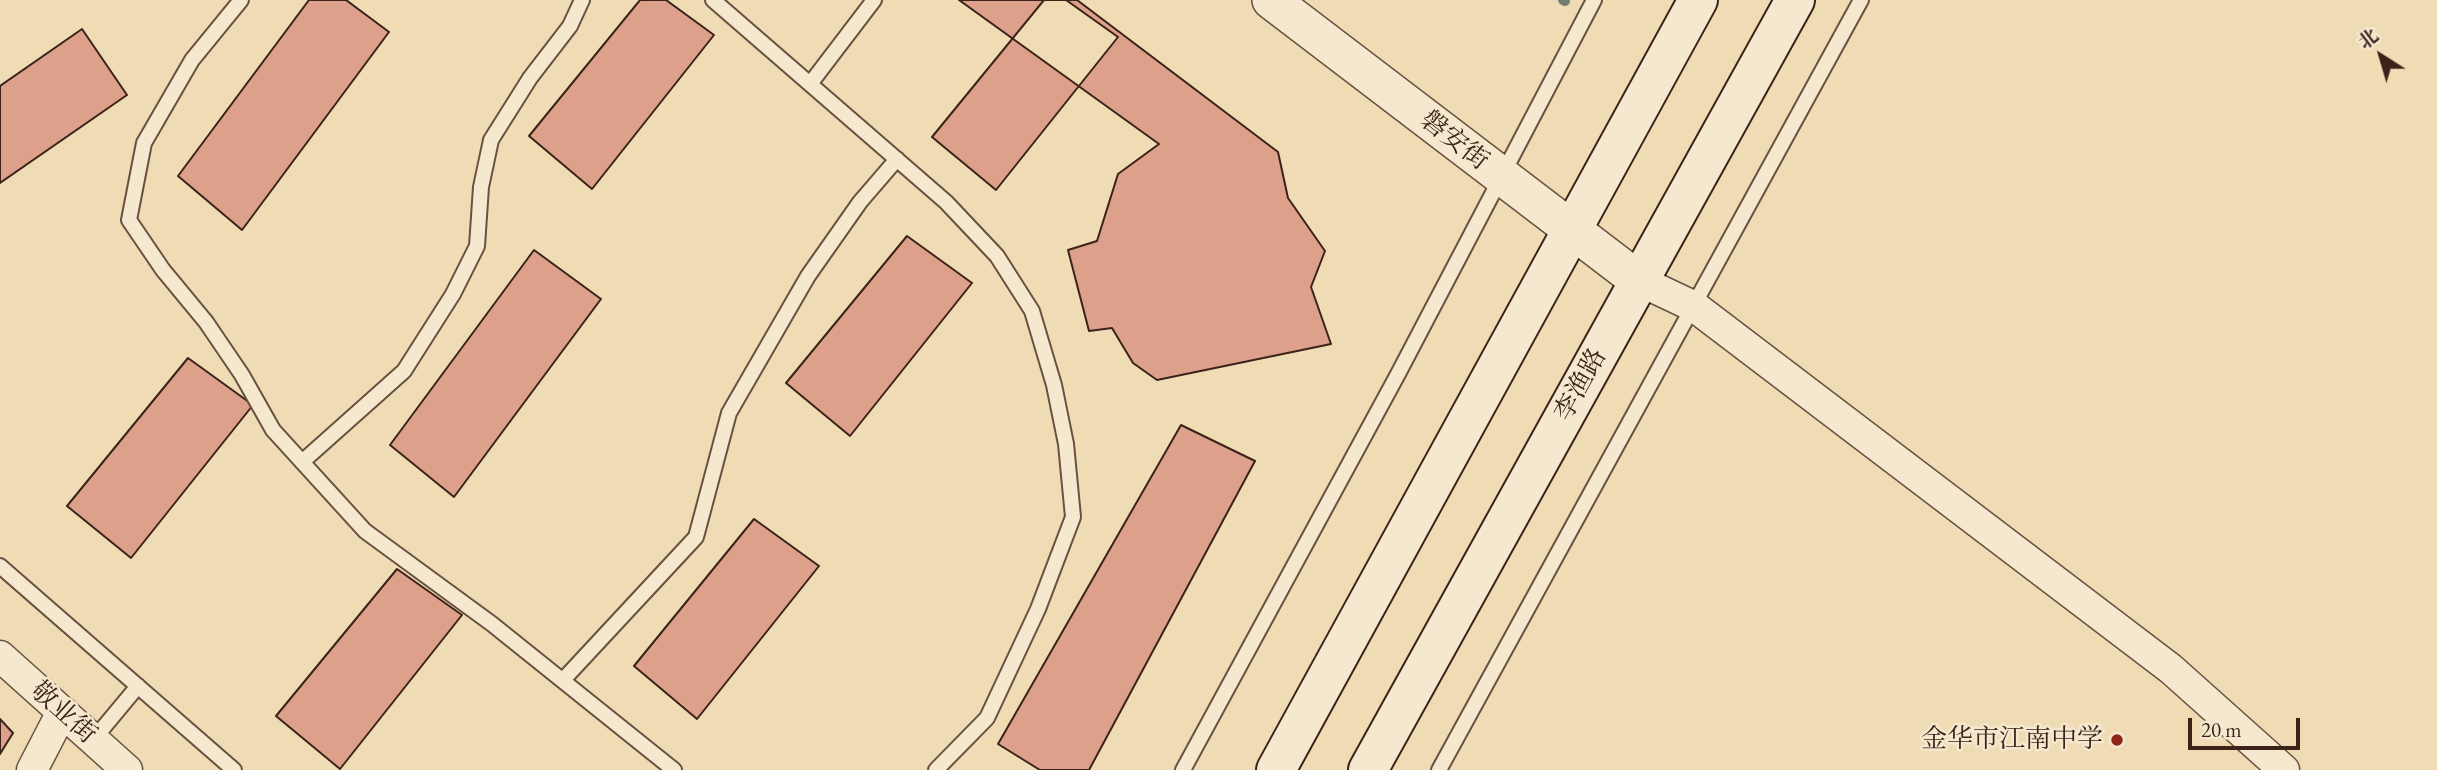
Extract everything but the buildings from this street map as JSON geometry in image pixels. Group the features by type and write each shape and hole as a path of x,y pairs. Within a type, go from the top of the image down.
{"main road":[{"path":"1276,770 1698,0"},
{"name":"李渔路","path":"1368,770 1795,0"}],"street":[{"name":"磐安街","path":"1271,0 1638,280"},
{"path":"1638,280 1695,307 2171,669 2284,770"},
{"name":"敬业街","path":"0,656 127,770"},
{"path":"32,770 62,712"}],"lane":[{"path":"241,0 192,60 144,143 130,220 163,270 213,332 273,429 365,531 492,624 674,770"},
{"path":"302,462 404,371 453,294 477,246 481,187 491,140 530,78 569,26 582,0"},
{"path":"713,0 946,202 997,256 1032,310 1055,384 1066,443 1073,517 1038,609 987,718 936,770"},
{"path":"810,84 874,0"},
{"path":"1183,770 1594,0"},
{"path":"1439,770 1861,0"},
{"path":"563,680 696,537 729,413 808,276 860,202 897,159"},
{"path":"0,566 234,770"},
{"path":"93,740 138,686"}],"place":[{"name":"金华市江南中学","path":"2117,740"}]}
